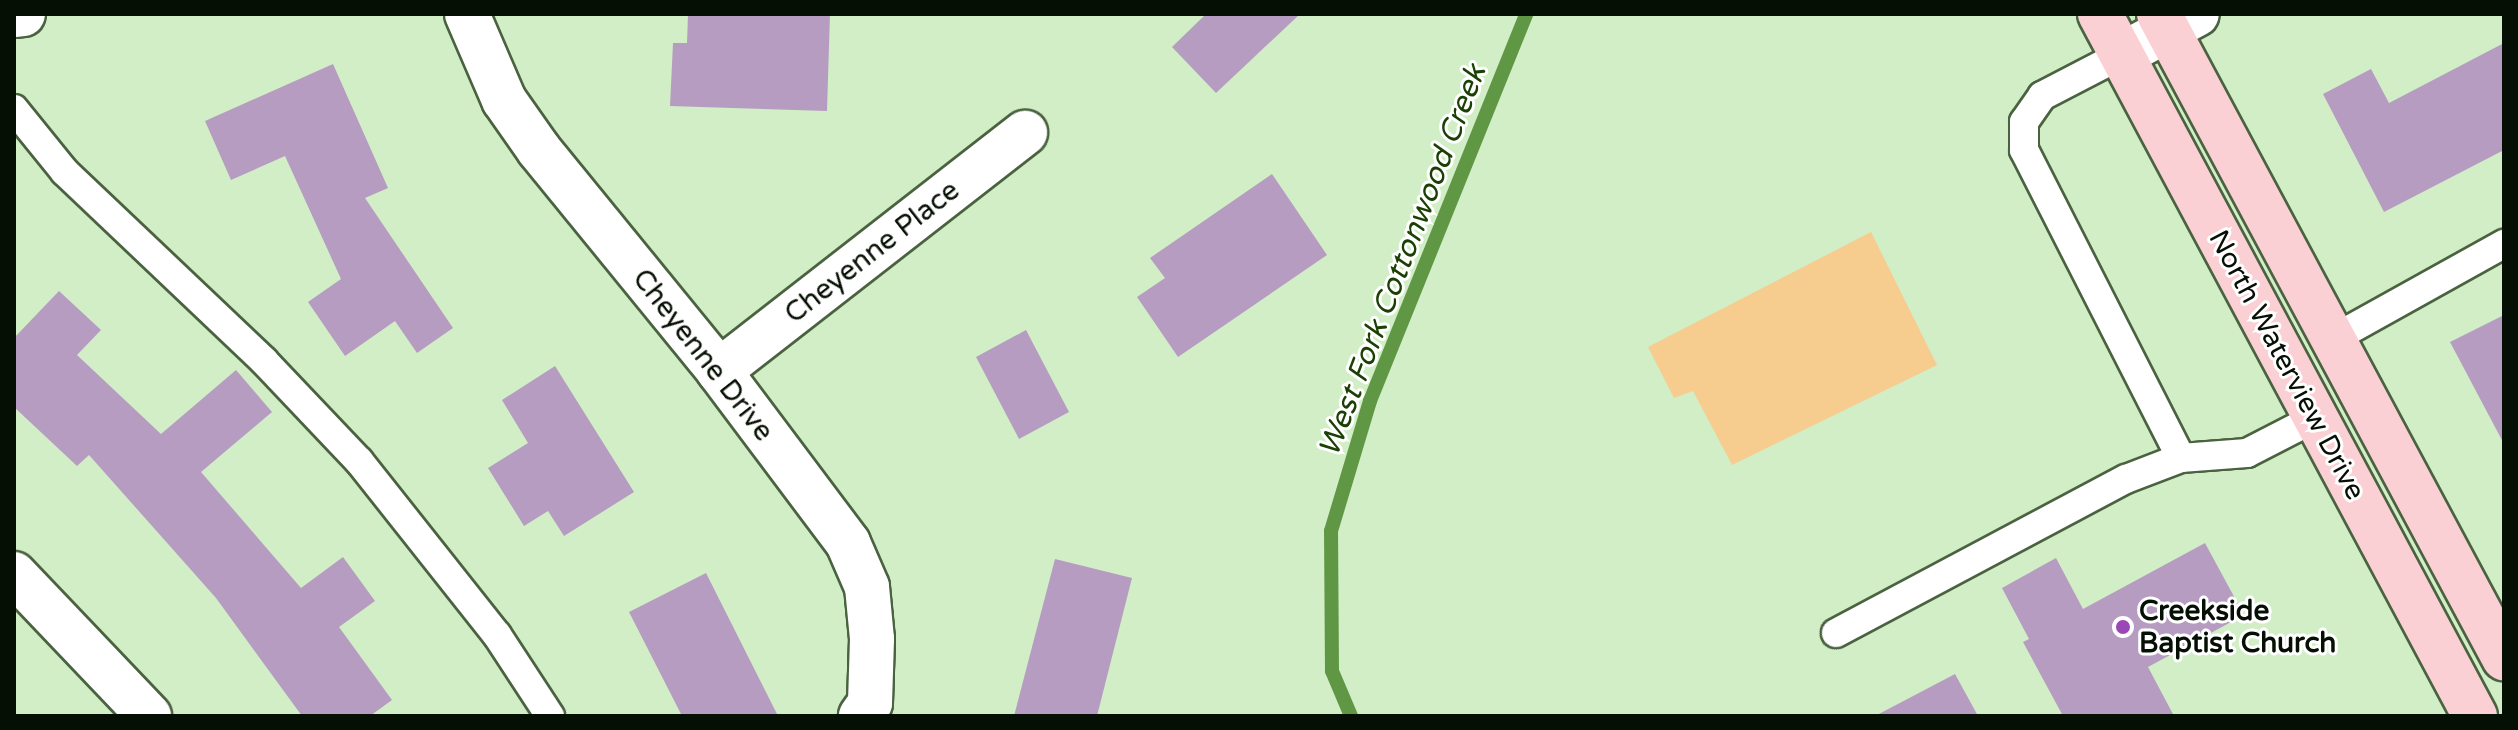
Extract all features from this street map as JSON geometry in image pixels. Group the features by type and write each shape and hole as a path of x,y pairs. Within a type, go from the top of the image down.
{"street":[{"path":"14,15 23,14"},
{"name":"Cheyenne Drive","path":"467,14 504,100 719,371 848,543 867,587 870,703 861,716"},
{"name":"North Waterview Drive","path":"2100,14 2475,716"},
{"path":"2121,55 2175,19"},
{"name":"North Waterview Drive","path":"2175,19 2333,339 2501,647"},
{"name":"Cheyenne Place","path":"719,371 1025,133"},
{"path":"14,574 149,716"},
{"path":"2449,668 2501,647"}],"lane":[{"path":"2121,55 2042,96 2024,122 2024,150 2181,458"},
{"path":"14,109 65,172 264,361 359,461 497,635 550,716"},
{"path":"2333,339 2504,244"},
{"path":"1836,633 2126,479 2181,458 2247,453 2315,418"}],"shaded area":[{"path":"1871,232 1937,365 1732,465 1693,391 1674,398 1648,347"}],"building":[{"path":"688,14 830,14 827,111 670,106 673,43 687,43"},
{"path":"1206,14 1300,14 1216,93 1172,47"},
{"path":"2504,43 2504,150 2384,212 2323,94 2371,69 2389,103"},
{"path":"333,64 388,188 365,198 453,328 417,353 395,321 345,356 308,302 341,279 285,156 231,180 205,121"},
{"path":"1272,174 1327,255 1178,357 1137,297 1165,278 1150,258"},
{"path":"59,291 101,330 77,355 161,434 236,370 272,412 201,472 301,588 343,557 375,601 339,627 392,700 370,716 302,716 216,598 89,455 77,466 14,407 14,338"},
{"path":"2504,315 2504,444 2450,342"},
{"path":"1026,330 1069,412 1019,439 976,357"},
{"path":"555,366 634,492 564,536 548,511 524,526 488,468 528,443 502,400"},
{"name":"Creekside Baptist Church","path":"2205,543 2244,615 2148,667 2174,716 2063,716 2023,642 2029,639 2002,588 2056,558 2083,609"},
{"path":"1055,559 1132,578 1097,716 1014,716"},
{"path":"706,573 778,716 682,716 629,612"},
{"path":"1955,674 1978,716 1875,716"}],"waterway":[{"name":"West Fork Cottonwood Creek","path":"1351,716 1332,671 1331,531 1370,401 1526,14"}],"place":[{"name":"Creekside Baptist Church","path":"2123,627"}]}
